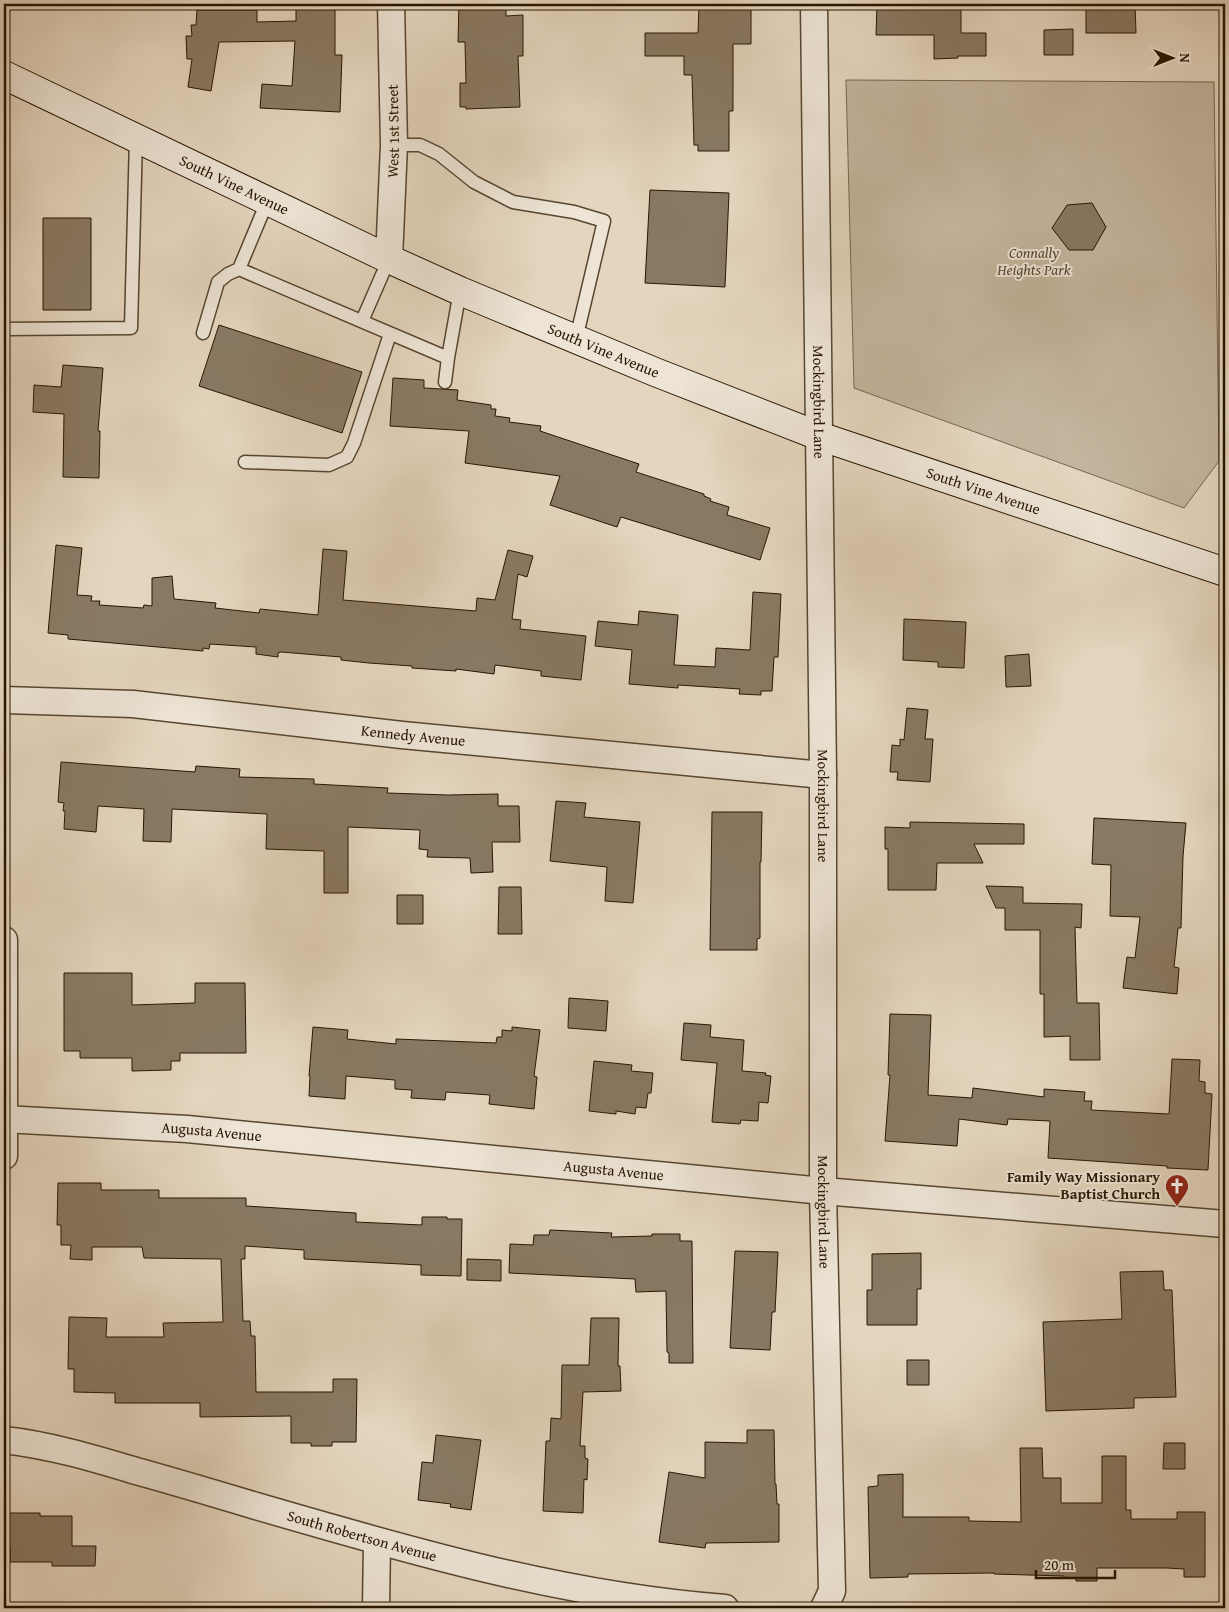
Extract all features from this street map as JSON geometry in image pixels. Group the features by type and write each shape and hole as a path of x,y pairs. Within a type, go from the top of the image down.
{"main road":[{"name":"South Vine Avenue","path":"4,75 389,259 576,339 819,436 1225,572"}],"street":[{"name":"West 1st Street","path":"389,259 394,145 391,4"},
{"name":"Mockingbird Lane","path":"814,4 823,775 823,1191 832,1591 824,1608"},
{"name":"Kennedy Avenue","path":"4,700 133,704 402,735 823,775"},
{"path":"4,940 4,1156"},
{"name":"Augusta Avenue","path":"4,1119 187,1129 823,1191 1225,1224"},
{"name":"South Robertson Avenue","path":"4,1440 87,1456 377,1542 460,1564 607,1594 682,1605 725,1608"},
{"path":"376,1608 377,1542"}],"lane":[{"path":"4,329 131,328 136,138"},
{"path":"394,145 420,145 433,151 474,182 513,202 574,212 604,221 576,339"},
{"path":"203,333 218,282 228,274 239,269 267,202"},
{"path":"362,322 389,259"},
{"path":"239,269 448,358"},
{"path":"445,382 460,290"},
{"path":"245,462 329,465 347,456 354,444 390,334"}],"green space":[{"name":"Connally Heights Park","path":"846,80 1214,82 1219,461 1184,508 854,388"}],"building":[{"path":"296,4 335,4 335,55 342,55 340,112 260,108 262,84 292,86 295,41 219,42 211,91 188,87 192,59 187,59 186,36 192,36 191,25 196,25 197,10 257,10 257,22 296,21"},
{"path":"459,4 506,4 506,16 523,15 523,56 518,56 520,107 466,109 466,107 460,107 460,83 466,83 465,42 458,42"},
{"path":"724,4 751,4 751,44 733,44 733,111 729,111 729,151 698,151 698,145 694,145 692,75 684,75 684,56 645,56 645,33 698,33 699,7 724,7"},
{"path":"877,4 961,4 961,33 986,33 986,56 958,56 958,58 934,59 934,35 876,35"},
{"path":"1086,4 1135,4 1136,33 1086,33"},
{"path":"1073,29 1073,55 1044,55 1044,30"},
{"path":"650,190 729,193 725,287 645,283"},
{"path":"1092,203 1106,227 1093,250 1069,250 1052,228 1067,205"},
{"path":"43,218 91,218 91,310 43,310"},
{"path":"219,325 362,372 342,433 199,386"},
{"path":"63,365 103,368 98,431 100,431 99,478 63,477 64,414 33,412 34,385 61,387"},
{"path":"393,378 424,380 424,388 458,390 457,400 491,405 491,409 496,409 495,416 510,418 509,422 541,426 540,431 639,464 636,472 704,494 704,496 711,499 710,501 729,507 727,515 770,528 760,560 621,517 617,527 550,505 560,476 465,463 469,431 390,426"},
{"path":"56,545 82,548 77,595 92,596 91,601 100,601 99,605 143,608 144,605 152,606 152,578 172,576 174,599 216,603 215,608 259,613 260,609 318,615 323,549 347,551 343,600 476,611 477,598 495,600 508,550 533,556 527,577 518,574 512,619 521,620 520,629 586,636 581,680 541,676 541,671 495,665 494,674 456,669 456,671 412,668 412,666 341,660 341,657 281,652 278,653 278,657 256,654 256,647 210,644 209,649 203,648 203,651 68,639 68,635 48,633"},
{"path":"753,592 781,594 778,657 774,657 772,691 761,691 761,695 739,694 740,689 678,685 678,688 629,684 632,650 595,646 598,621 638,625 639,611 678,615 674,665 715,667 716,648 750,650"},
{"path":"904,619 966,622 964,668 938,667 938,662 903,660"},
{"path":"1029,654 1031,686 1006,687 1005,656"},
{"path":"907,708 928,710 925,739 933,739 930,782 897,780 898,772 890,772 892,745 900,746 900,739 904,740"},
{"path":"61,762 195,772 196,766 240,769 239,777 314,779 314,784 388,788 387,793 498,794 498,806 519,806 520,842 492,842 493,872 471,873 470,858 427,857 428,850 419,849 420,830 348,827 348,893 324,893 324,851 266,849 267,814 172,809 171,842 143,841 144,809 98,806 96,832 64,829 64,803 58,802"},
{"path":"556,801 586,803 584,817 640,822 633,903 605,901 607,867 550,861"},
{"path":"712,812 762,812 760,938 757,939 757,950 710,950"},
{"path":"1094,818 1186,823 1181,928 1178,928 1174,967 1179,968 1177,994 1123,988 1127,957 1135,958 1140,917 1110,916 1111,865 1092,864"},
{"path":"910,822 1024,824 1024,844 974,844 983,863 937,863 936,890 888,890 888,849 885,849 885,827 910,828"},
{"path":"986,886 1023,887 1023,903 1082,904 1081,928 1075,927 1077,1003 1099,1003 1100,1060 1070,1060 1070,1036 1044,1037 1044,994 1040,994 1040,930 1005,930 1005,908 996,908"},
{"path":"499,887 521,887 522,934 498,934"},
{"path":"397,895 423,895 423,924 397,924"},
{"path":"64,973 132,973 132,1005 195,1003 195,983 245,983 246,1053 180,1053 180,1061 171,1061 171,1070 132,1071 132,1058 80,1058 80,1051 64,1051"},
{"path":"569,998 608,1001 606,1031 568,1028"},
{"path":"890,1014 931,1015 928,1095 972,1098 973,1088 1044,1097 1044,1089 1085,1092 1084,1101 1092,1101 1091,1110 1169,1114 1172,1059 1200,1060 1199,1081 1205,1082 1205,1093 1212,1094 1208,1170 1048,1158 1050,1121 1008,1119 1007,1125 959,1119 957,1146 885,1141 890,1075 888,1075"},
{"path":"684,1023 711,1025 710,1037 744,1040 742,1071 766,1073 765,1075 771,1076 768,1103 759,1102 758,1121 741,1120 740,1124 712,1122 717,1063 681,1060"},
{"path":"313,1027 348,1030 347,1039 396,1044 396,1039 496,1043 497,1037 502,1037 502,1030 512,1031 512,1027 540,1030 534,1076 537,1077 534,1109 489,1104 490,1095 446,1092 445,1100 411,1098 412,1090 395,1089 395,1080 346,1076 345,1099 309,1096"},
{"path":"594,1061 632,1065 631,1071 653,1073 651,1093 648,1093 646,1108 636,1107 635,1114 616,1111 616,1114 589,1111"},
{"path":"58,1183 101,1183 101,1190 159,1190 159,1198 246,1198 246,1206 356,1213 356,1222 422,1225 422,1217 462,1219 461,1276 421,1275 421,1265 304,1259 304,1250 245,1246 245,1259 241,1259 243,1321 250,1321 251,1336 255,1336 256,1392 333,1392 333,1379 357,1379 356,1442 332,1442 332,1446 311,1446 311,1443 291,1443 291,1416 200,1417 200,1403 115,1403 115,1393 74,1392 74,1369 68,1369 69,1317 107,1318 106,1337 164,1337 163,1323 223,1322 221,1259 144,1258 142,1247 92,1247 92,1260 70,1259 71,1245 61,1245 61,1225 57,1225"},
{"path":"550,1230 612,1233 611,1237 680,1234 680,1241 692,1241 693,1363 669,1363 669,1353 667,1352 666,1291 636,1292 635,1279 509,1273 510,1244 533,1245 534,1235 549,1235"},
{"path":"735,1251 778,1252 775,1312 772,1312 770,1350 730,1348"},
{"path":"921,1253 921,1289 917,1289 917,1325 867,1325 867,1290 872,1290 872,1254"},
{"path":"467,1259 501,1260 501,1281 467,1280"},
{"path":"1163,1271 1164,1290 1172,1290 1176,1397 1134,1398 1134,1408 1046,1411 1043,1322 1122,1319 1120,1272"},
{"path":"591,1318 619,1318 618,1366 620,1366 621,1391 583,1392 580,1446 585,1446 585,1458 588,1459 587,1480 584,1479 583,1513 543,1511 546,1441 550,1441 551,1418 561,1419 562,1365 589,1365"},
{"path":"907,1360 929,1360 929,1385 907,1385"},
{"path":"747,1430 774,1430 775,1484 777,1504 779,1504 779,1542 706,1543 705,1548 659,1542 669,1472 705,1478 705,1442 747,1443"},
{"path":"436,1435 481,1440 471,1510 450,1507 451,1504 418,1500 422,1462 433,1463"},
{"path":"1164,1443 1185,1443 1185,1469 1163,1469"},
{"path":"1020,1448 1042,1448 1043,1478 1061,1478 1061,1503 1102,1503 1102,1456 1126,1456 1126,1510 1131,1510 1131,1519 1177,1519 1177,1512 1205,1512 1205,1577 1184,1577 1184,1569 1097,1568 1097,1581 1076,1581 1076,1578 1064,1578 1064,1576 994,1573 908,1574 908,1577 870,1578 868,1487 878,1486 878,1475 903,1474 903,1517 969,1517 969,1521 1021,1522"},
{"path":"7,1513 40,1513 40,1516 72,1516 72,1546 96,1546 95,1566 52,1566 52,1562 10,1562 10,1547 7,1547"}],"place":[{"name":"Family Way Missionary Baptist Church","path":"1177,1207"}]}
